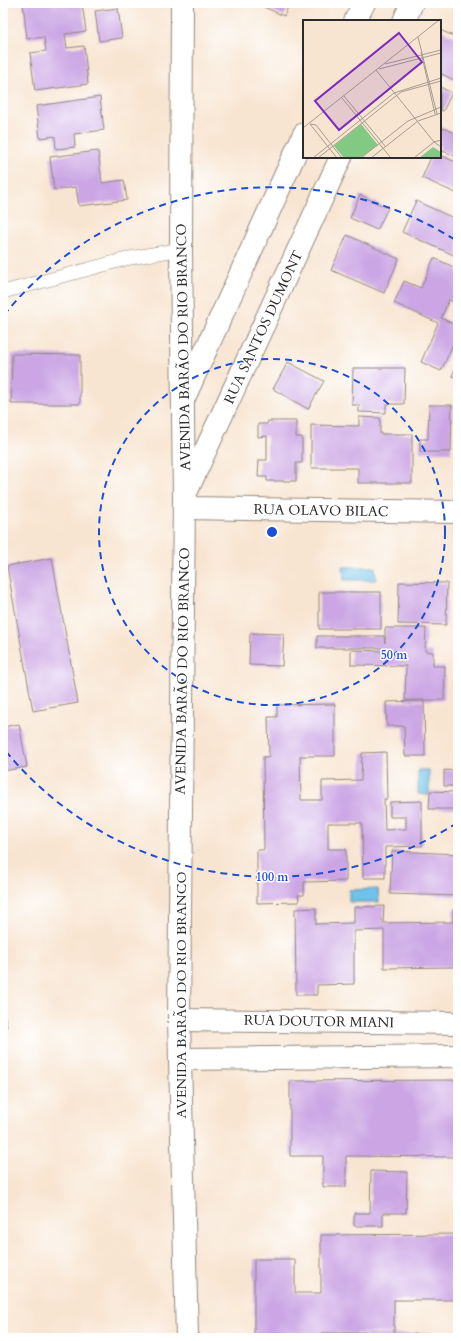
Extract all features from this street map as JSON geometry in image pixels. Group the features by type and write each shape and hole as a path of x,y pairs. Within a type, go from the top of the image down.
{"street":[{"name":"AVENIDA BARÃO DO RIO BRANCO","path":"182,3 181,248 184,398 184,502 179,1020 187,1338"},
{"path":"356,20 364,3"},
{"path":"404,20 412,3"},
{"path":"184,398 303,136"},
{"name":"RUA SANTOS DUMONT","path":"184,502 341,158"},
{"name":"RUA OLAVO BILAC","path":"184,502 458,512"},
{"name":"RUA DOUTOR MIANI","path":"179,1020 458,1023"},
{"path":"180,1059 458,1056"}],"lane":[{"path":"3,292 130,258 181,248"}],"water":[{"path":"343,567 375,567 376,580 344,580"},
{"path":"418,770 429,770 429,795 418,794"},
{"path":"378,889 379,902 349,902 349,890"}],"building":[{"path":"23,3 82,3 86,31 65,34 67,48 84,46 88,84 35,91 30,53 46,51 44,37 27,39"},
{"path":"255,3 290,3 284,16"},
{"path":"118,8 122,38 99,41 95,11"},
{"path":"441,30 458,38 458,76 456,81 442,74 441,76"},
{"path":"441,88 452,93 443,111 441,110"},
{"path":"100,97 104,130 74,134 75,147 56,149 55,136 40,138 36,106"},
{"path":"441,127 456,133 458,128 458,157 441,150"},
{"path":"98,151 102,183 124,180 127,200 79,206 76,187 54,190 50,157"},
{"path":"441,155 458,163 458,194 422,178 431,158 441,158"},
{"path":"360,195 388,208 377,230 350,218"},
{"path":"416,201 458,220 458,257 402,232"},
{"path":"347,235 399,259 384,293 331,270"},
{"path":"434,258 458,269 458,304 449,300 441,318 458,326 458,333 441,371 421,362 438,323 394,303 404,281 421,288"},
{"path":"12,354 80,355 80,404 11,404"},
{"path":"288,362 324,381 308,409 273,389"},
{"path":"458,362 458,378 452,376"},
{"path":"353,368 405,368 404,404 386,404 386,413 359,412 359,405 352,405"},
{"path":"429,405 452,405 451,452 420,452 420,439 428,439"},
{"path":"359,417 380,418 380,434 412,434 412,483 358,483 358,468 311,468 311,425 359,426"},
{"path":"268,421 296,421 296,437 302,437 302,463 296,463 296,481 267,481 267,477 258,477 259,460 267,460 267,436 258,437 258,424 267,424"},
{"path":"52,558 78,703 33,711 7,566"},
{"path":"399,582 447,583 446,625 398,624"},
{"path":"319,592 381,592 381,629 319,629"},
{"path":"456,618 458,618 458,652 456,652"},
{"path":"385,628 426,628 425,651 433,652 433,666 445,666 444,700 405,700 406,666 351,665 351,650 385,651 385,648 317,648 317,636 384,636 385,643"},
{"path":"250,633 284,634 282,666 249,665"},
{"path":"424,701 425,756 405,756 404,726 387,726 386,702"},
{"path":"335,704 335,756 300,756 301,800 322,800 322,781 361,780 362,753 386,752 387,799 384,799 385,830 406,829 406,817 390,817 390,802 422,801 422,846 385,847 385,878 363,878 362,823 328,823 328,849 346,849 346,881 304,882 304,895 298,895 299,902 257,903 257,850 264,850 263,757 269,757 268,717 277,717 277,705"},
{"path":"19,724 27,767 3,771 3,727"},
{"path":"444,770 458,771 458,809 429,809 430,791 454,792 454,786 444,786"},
{"path":"392,851 458,854 458,896 390,894"},
{"path":"384,906 383,923 453,922 453,909 458,909 458,951 454,951 454,967 384,968 384,930 354,931 354,984 317,985 317,995 296,995 295,909 316,908 316,924 354,923 354,907"},
{"path":"3,1007 7,1027 3,1028"},
{"path":"458,1080 458,1157 346,1156 346,1187 323,1187 323,1156 290,1156 290,1081"},
{"path":"371,1171 407,1172 406,1213 383,1213 383,1226 354,1226 354,1213 370,1213"},
{"path":"458,1234 458,1300 394,1300 394,1333 321,1334 458,1334 458,1338 254,1338 254,1259 295,1259 295,1293 321,1293 321,1235"}]}
